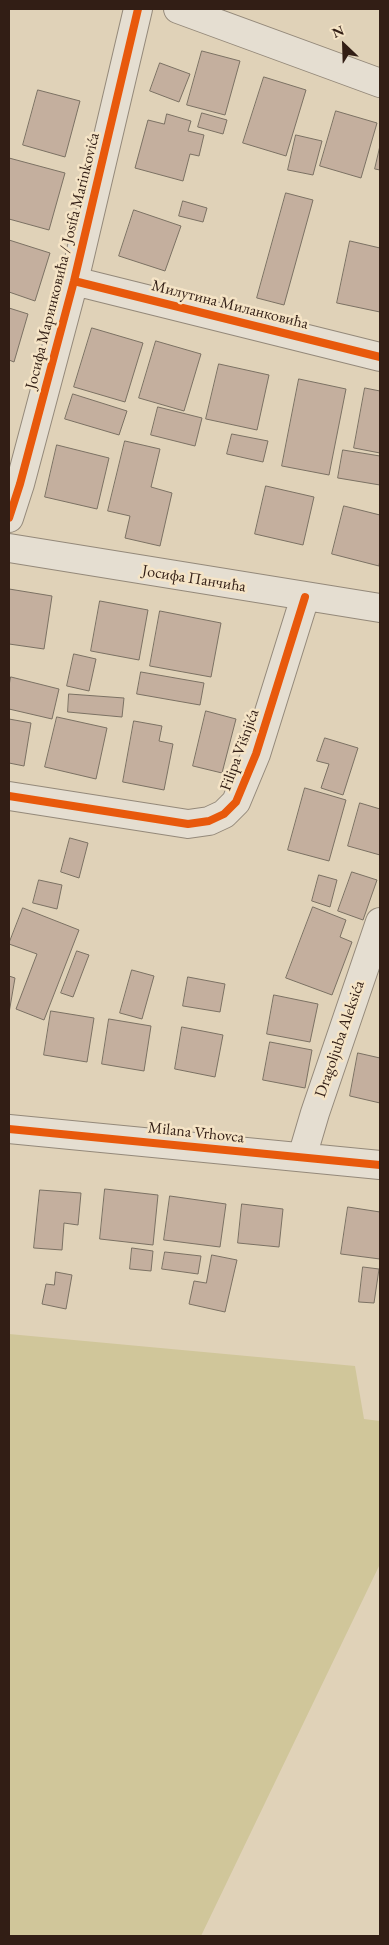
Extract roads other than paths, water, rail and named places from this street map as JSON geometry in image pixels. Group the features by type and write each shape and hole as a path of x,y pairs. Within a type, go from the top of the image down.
{"street":[{"name":"Јосифа Маринковића / Josifa Marinkovića","path":"9,518 20,484 74,280 138,9"},
{"path":"178,9 380,84"},
{"name":"Милутина Миланковића","path":"74,280 380,357"},
{"name":"Јосифа Панчића","path":"9,548 380,608"},
{"name":"Filipa Višnjića","path":"9,796 188,824 209,821 224,814 236,802 256,754 305,597"},
{"name":"Dragoljuba Aleksića","path":"302,1157 380,922"},
{"name":"Milana Vrhovca","path":"9,1129 380,1165"}]}
